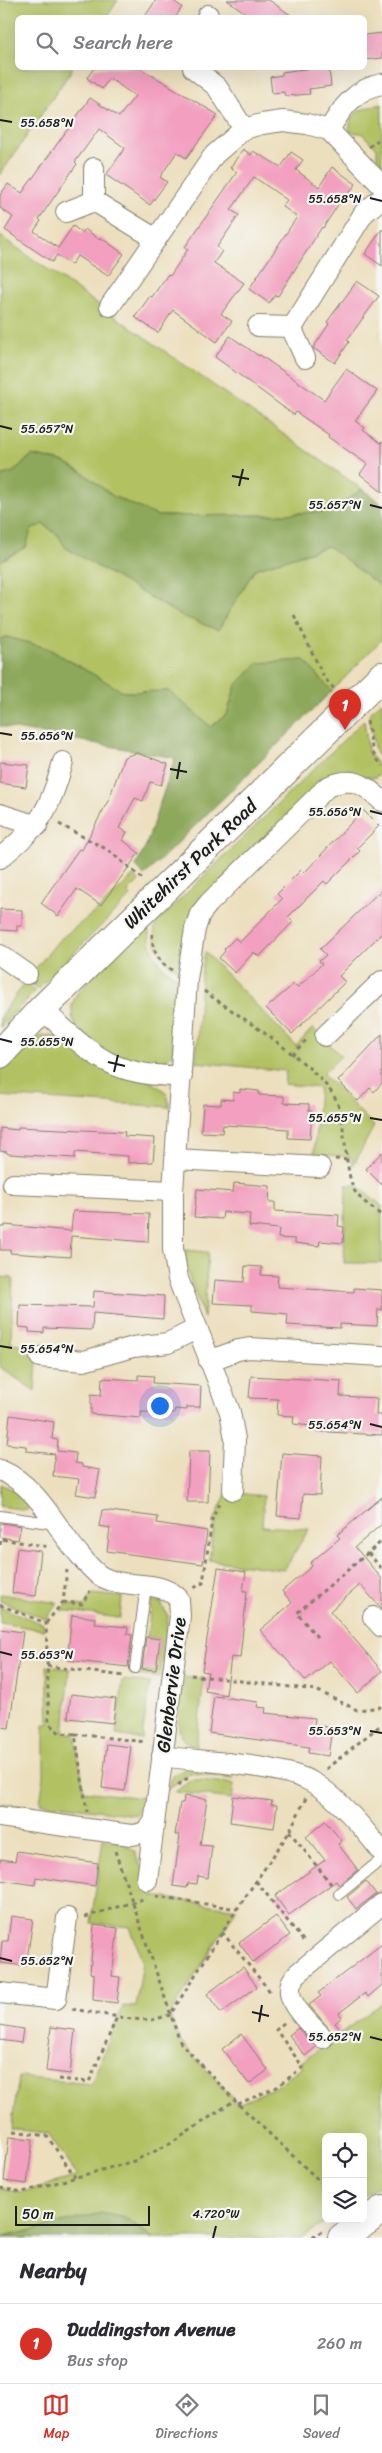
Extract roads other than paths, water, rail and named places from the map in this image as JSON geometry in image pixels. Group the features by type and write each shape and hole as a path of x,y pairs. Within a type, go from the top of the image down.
{"main road":[{"name":"Whitehirst Park Road","path":"0,1054 42,1009 382,676"},
{"path":"342,2238 382,2210"}],"street":[{"path":"196,70 217,87 244,129"},
{"path":"329,130 338,114 359,92 382,84"},
{"path":"110,306 214,155 244,129 283,121 307,124 329,130 382,186"},
{"path":"94,168 94,201"},
{"path":"292,328 364,213 382,198"},
{"path":"94,201 156,239"},
{"path":"66,212 94,201"},
{"path":"258,326 292,328"},
{"path":"292,328 305,358"},
{"path":"0,858 40,821 57,783 63,762"},
{"path":"233,1490 235,1439 230,1412 178,1279 173,1249 174,1191 187,979 194,928 200,914 209,903 327,788 343,782 356,782 367,787 382,801"},
{"path":"0,814 40,821"},
{"path":"0,955 27,974"},
{"path":"325,1036 382,981"},
{"path":"42,1009 83,1047 114,1066 144,1073 182,1076"},
{"path":"176,1159 320,1167"},
{"path":"13,1184 174,1191"},
{"path":"40,1357 84,1361 133,1347 168,1343 196,1329"},
{"path":"210,1361 238,1350 250,1348 382,1356"},
{"name":"Glenbervie Drive","path":"0,1470 21,1481 57,1524 70,1547 99,1575 115,1582 168,1590 178,1599 180,1616 154,1822 149,1891"},
{"path":"163,1750 276,1771 313,1783 338,1804 371,1837 382,1852"},
{"path":"0,1817 131,1835 142,1834 154,1822"},
{"path":"323,2038 295,2014 290,1997 290,1984 293,1978 382,1904"},
{"path":"0,1993 56,2000 67,1918"}],"lane":[{"path":"0,1516 57,1524"},
{"path":"135,1668 146,1586"},
{"path":"339,1894 382,1859"}],"place":[{"name":"Duddingston Avenue","path":"345,730"}]}
